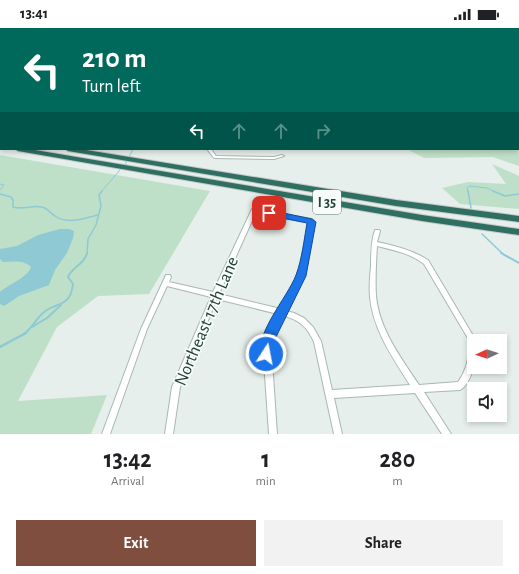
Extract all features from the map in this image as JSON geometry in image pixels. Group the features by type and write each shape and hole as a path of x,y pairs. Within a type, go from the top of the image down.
{"highway":[{"name":"I 35","path":"24,150 422,218 519,232"},
{"name":"I 35","path":"75,150 396,203 519,220"}],"street":[{"path":"209,150 215,157 274,158 282,156"},
{"name":"Northeast 17th Lane","path":"169,434 176,387 215,295 254,210 312,222 301,276 282,312"},
{"path":"377,231 374,243 373,296 376,312 383,332 393,352 447,434"},
{"path":"330,394 460,386 466,378 474,349 472,339 426,262 409,252 374,243"},
{"path":"106,434 144,329 166,280 215,295 282,312 302,320 311,329 317,341 338,434"},
{"path":"273,434 266,350 269,338 282,312"}],"green space":[{"path":"409,150 519,150 519,166 493,157 424,158"},
{"path":"0,155 210,191 149,294 98,296 57,327 18,401 107,395 91,434 0,434"},
{"path":"492,164 519,176 519,209 460,204 442,188 468,182 506,184"}],"water":[{"path":"60,229 69,229 74,231 73,238 67,253 55,270 49,285 19,296 4,306 0,304 0,292 22,278 31,267 28,264 21,262 3,262 0,259 0,249 17,246 38,235"}],"waterway":[{"path":"101,192 126,163 132,150"},
{"path":"0,184 4,185 0,190"},
{"path":"468,192 467,188 469,186 487,188 493,191"},
{"path":"87,254 88,239 96,225 101,206 99,195 102,191"},
{"path":"468,191 471,208"},
{"path":"493,191 505,196 519,194"},
{"path":"0,194 11,197 13,200 13,207 42,207 60,219 76,220 98,215"},
{"path":"482,234 503,254"},
{"path":"24,334 48,309 66,301 69,297 73,284 68,277 83,260 87,253"},
{"path":"501,253 519,263"},
{"path":"32,327 47,318 61,305"},
{"path":"0,347 26,333"}],"route":[{"path":"266,354 269,338 301,276 312,222 269,213"}]}
